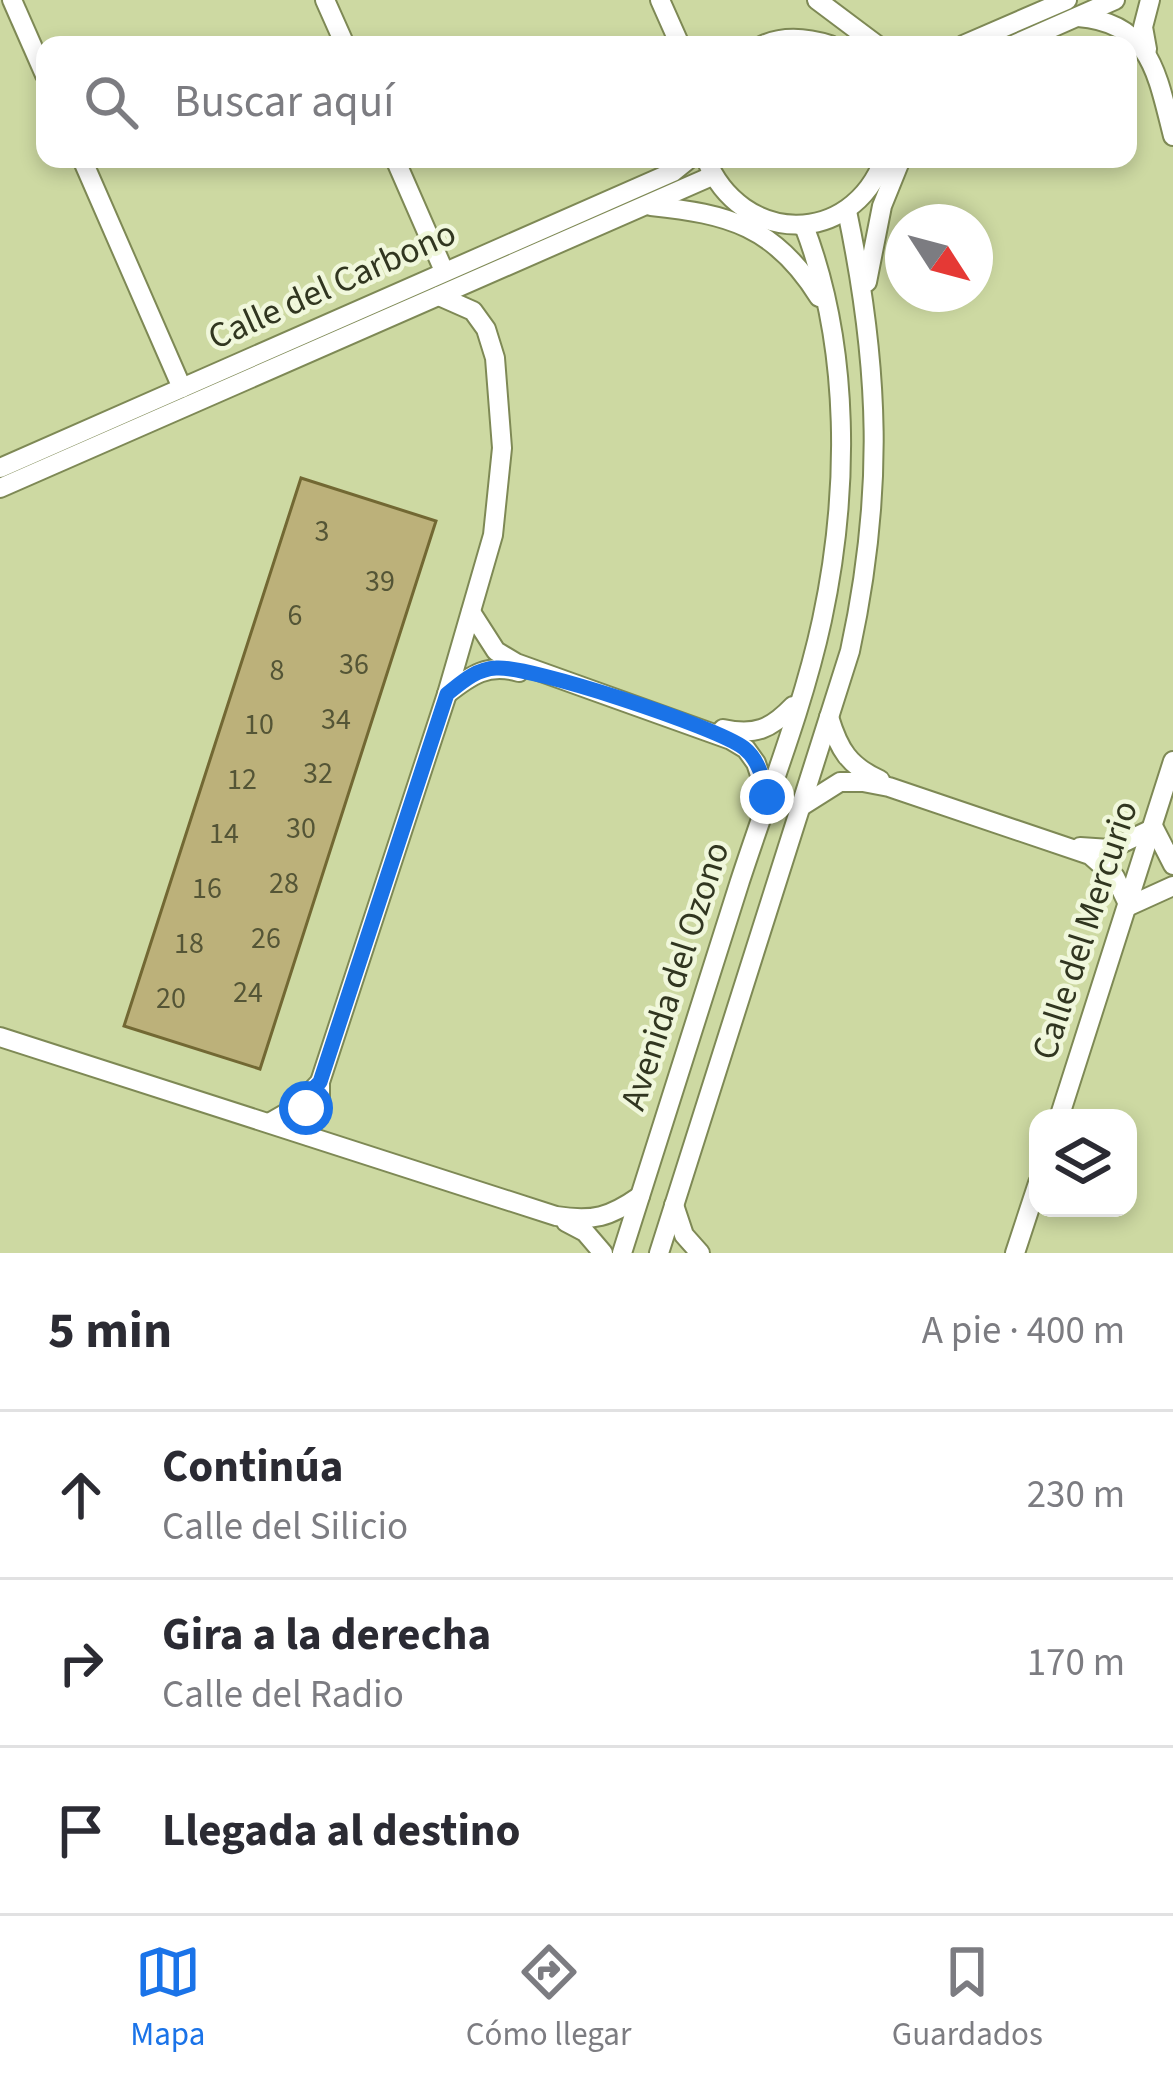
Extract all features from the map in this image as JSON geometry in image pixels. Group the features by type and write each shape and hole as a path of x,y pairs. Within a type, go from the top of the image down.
{"street":[{"path":"13,0 36,54"},
{"path":"325,0 341,36"},
{"path":"660,0 676,36"},
{"path":"817,0 835,36"},
{"path":"817,0 865,36"},
{"path":"990,36 1072,8 1121,0 1139,32 1173,136"},
{"path":"1139,32 1150,0"},
{"path":"1072,8 1139,32"},
{"path":"1027,36 1072,8"},
{"path":"86,168 182,388"},
{"path":"399,168 444,272"},
{"path":"634,188 653,168"},
{"name":"Calle del Carbono","path":"0,468 678,168"},
{"name":"Calle del Carbono","path":"0,488 646,205 707,168"},
{"path":"710,168 735,204 768,222 804,226 847,211 875,182 880,168"},
{"path":"864,298 882,206 897,168"},
{"path":"646,205 716,214 747,226 791,260 826,309"},
{"path":"658,1253 830,717 867,573 877,464 864,298 847,211"},
{"name":"Avenida del Ozono","path":"622,1253 822,621 840,478 841,406 815,254 804,226"},
{"path":"304,1134 447,694 493,535 502,448 495,358 482,299 490,273"},
{"path":"439,296 473,311 486,329"},
{"path":"471,612 496,651 536,673 706,728 746,749 762,776 767,797"},
{"path":"447,694 477,672 492,668 536,673"},
{"path":"706,728 751,734 778,722 798,702"},
{"path":"830,717 848,761 889,787"},
{"name":"Calle del Mercurio","path":"1062,1109 1173,761"},
{"path":"802,806 840,782 889,787 1070,845 1104,864 1129,906 1173,886"},
{"path":"1070,845 1110,849 1154,828 1173,865"},
{"path":"0,1037 556,1216 585,1232 603,1253"},
{"path":"269,1123 317,1091"},
{"path":"317,1091 342,1147"},
{"path":"556,1216 594,1220 610,1216 640,1196"},
{"path":"674,1205 684,1234 700,1253"},
{"path":"1015,1253 1029,1210"}],"building":[{"path":"301,478 436,521 260,1069 124,1026"}],"route":[{"path":"306,1108 310,1092 320,1082 447,694 464,680 492,668 536,673 706,728 746,749 762,776 767,797"}]}
